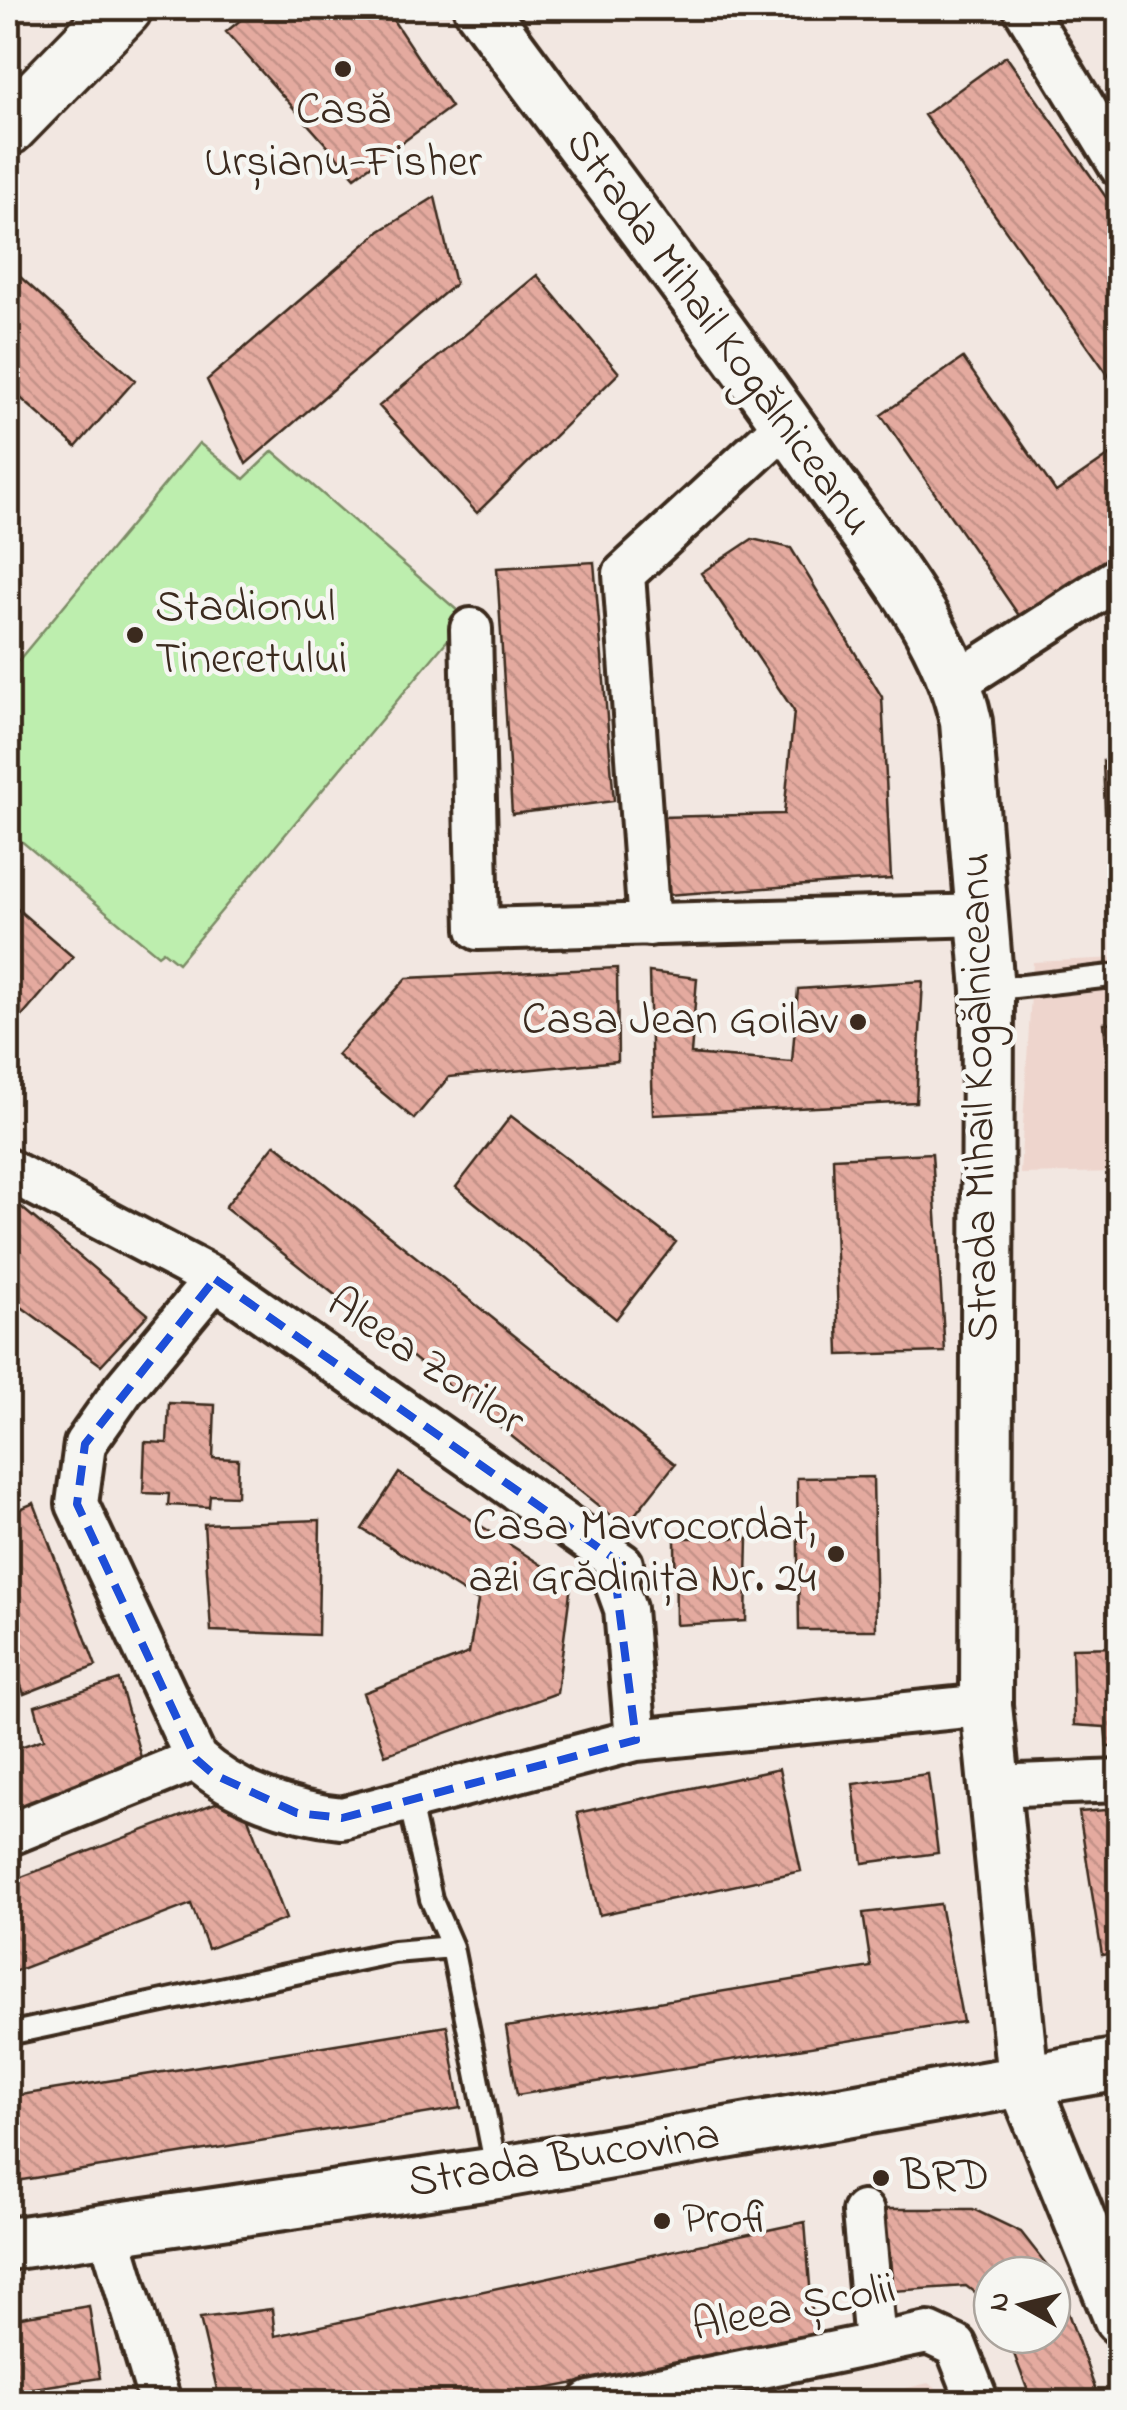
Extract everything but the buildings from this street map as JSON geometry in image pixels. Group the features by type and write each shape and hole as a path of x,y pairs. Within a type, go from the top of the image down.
{"main road":[{"path":"8,127 124,8"}],"street":[{"name":"Strada Mihail Kogălniceanu","path":"480,8 787,424 908,595 957,682 985,915 988,990 986,1706 991,1786 1024,2080 1120,2319"},
{"path":"1024,8 1120,166"},
{"path":"649,925 624,574 787,424"},
{"path":"957,682 1120,577"},
{"path":"470,629 478,929 985,915"},
{"name":"Aleea Zorilor","path":"8,1170 215,1279 562,1518 622,1564 616,1584 625,1610 636,1740"},
{"path":"215,1279 122,1390 85,1444 77,1504 196,1759 214,1774 297,1814 342,1818 410,1804 636,1740 986,1706"},
{"path":"8,1836 196,1759"},
{"path":"991,1786 1120,1781"},
{"name":"Strada Bucovina","path":"8,2244 498,2174 1120,2064"},
{"path":"863,2212 875,2343"},
{"path":"108,2229 160,2402"},
{"name":"Aleea Școlii","path":"590,2402 928,2333 956,2346 978,2402"}],"lane":[{"path":"988,990 1120,975"},
{"path":"410,1804 431,1900 452,1947 498,2174"},
{"path":"8,2034 394,1952 452,1947"}],"highlighted area":[{"path":"215,1279 622,1564 616,1584 636,1740 342,1818 297,1813 213,1774 196,1759 77,1504 85,1444"}],"shaded area":[{"path":"1119,958 1119,1172 1020,1174 1033,962"},
{"path":"928,2383 958,2402 851,2402"}],"green space":[{"path":"199,443 244,479 273,451 466,618 178,963 163,951 158,955 8,830 8,673"}],"place":[{"name":"Casă Urșianu-Fisher","path":"343,69"},
{"name":"Stadionul Tineretului","path":"135,635"},
{"name":"Casa Jean Goilav","path":"858,1022"},
{"name":"Casa Mavrocordat, azi Grădinița Nr. 24","path":"836,1554"},
{"name":"BRD","path":"881,2178"},
{"name":"Profi","path":"662,2221"}]}
